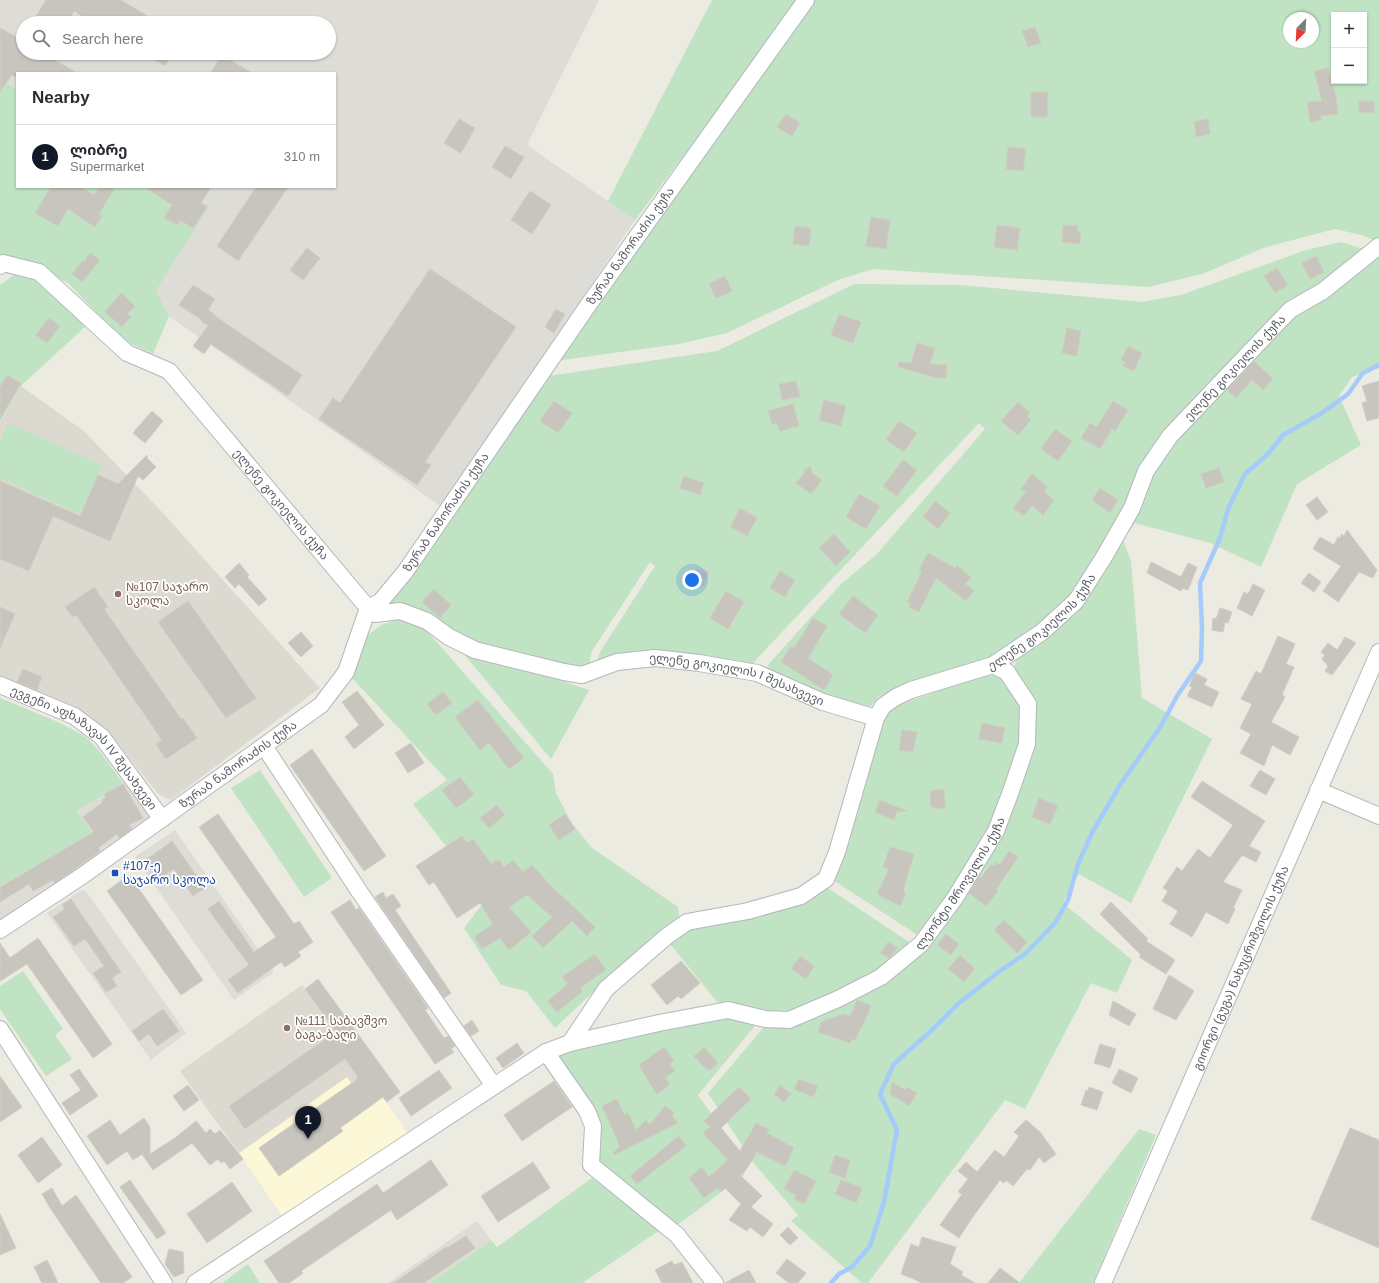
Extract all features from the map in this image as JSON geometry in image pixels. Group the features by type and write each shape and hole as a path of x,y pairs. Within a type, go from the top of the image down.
{"street":[{"name":"ზურაბ ნამორაძის ქუჩა","path":"0,930 82,876 321,705 346,672 368,608 380,602 405,572 589,304 806,0"},
{"name":"ელენე გოკიელის ქუჩა","path":"570,1043 606,989 668,936 687,922 748,911 801,896 826,880 837,852 876,718 883,706 896,697 911,690 993,665 1042,632 1076,601 1104,557 1132,508 1146,470 1170,436 1290,310 1323,291 1379,246"},
{"name":"ელენე გოკიელის ქუჩა","path":"0,266 3,263 39,272 127,353 169,372 368,608"},
{"name":"ელენე გოკიელის I შესახვევი","path":"368,608 375,614 400,611 427,621 449,637 475,650 564,672 582,675 617,662 655,658 699,662 757,673 823,702 876,718"},
{"name":"გიორგი (გუგა) ნახუცრიშვილის ქუჩა","path":"1103,1283 1379,652"},
{"name":"ლეონტი მროველის ქუჩა","path":"195,1283 546,1052 570,1043 659,1023 728,1010 765,1018 789,1020 881,977 921,944 955,898 996,831 1027,744 1028,704 1007,672 993,665"},
{"name":"ევგენი აფხაზავას IV შესახვევი","path":"0,685 74,716 102,737 162,819"},
{"path":"264,746 359,891 494,1086"},
{"path":"1318,790 1379,816"},
{"path":"0,1029 164,1283"},
{"path":"546,1052 587,1111 593,1126 591,1165 677,1235 715,1283"}],"shaded area":[{"path":"0,0 599,0 527,145 635,220 444,503 439,505 169,316 156,291 208,206 179,188 336,188 336,72 16,72 16,89 0,79"},
{"name":"№107 საჯარო სკოლა","path":"21,386 84,431 162,512 320,688 171,800 158,794 115,740 81,711 0,676 0,423"},
{"path":"127,780 151,814 146,827 0,922 0,886 93,833 76,811"},
{"path":"175,830 274,972 234,1000 135,857"},
{"path":"82,890 86,891 186,1033 151,1060 47,913"},
{"name":"№111 საბავშვო ბაგა-ბაღი","path":"302,985 377,1090 365,1100 347,1077 239,1153 180,1071"},
{"path":"347,1077 377,1090 409,1135 283,1217 239,1153"},
{"path":"477,1221 491,1240 430,1283 388,1283"}],"green space":[{"path":"712,0 799,0 797,5 635,220 608,201"},
{"path":"814,0 1379,0 1379,240 1376,241 1361,235 1335,229 1266,247 1202,274 1148,287 873,269 838,280 727,333 679,344 555,361"},
{"path":"0,79 16,89 16,188 179,188 209,206 156,291 169,316 153,354 123,340 68,283 22,259 0,266"},
{"path":"1341,242 1367,250 1203,393 1125,512 1072,600 1003,653 960,669 908,684 878,697 871,706 849,705 775,674 767,666 841,584 876,555 985,429 979,423 751,665 597,662 600,652 655,566 650,562 592,651 589,664 576,667 510,652 467,639 425,612 390,603 548,376 717,351 854,284 961,285 1142,302 1181,295 1306,250"},
{"path":"1379,254 1379,368 1352,377 1339,396 1361,445 1297,484 1261,567 1210,543 1135,523 1123,540 1131,561 1142,698 1212,739 1131,903 1079,874 1063,903 1132,960 1117,993 1091,983 1025,1109 1005,1100 868,1283 862,1283 791,1221 798,1215 752,1161 708,1093 764,1027 924,950 1026,769 1035,734 1034,702 1014,668 1017,658 1081,604 1137,512 1169,442 1293,313"},
{"path":"17,273 42,281 87,325 21,386 0,422 0,285"},
{"path":"8,423 102,465 80,514 0,478 0,442"},
{"path":"397,620 419,622 553,774 556,793 571,822 592,848 678,907 680,921 604,982 555,1028 526,991 501,985 464,928 487,898 413,804 447,780 351,677 364,638 381,625"},
{"path":"463,653 504,662 589,690 551,759"},
{"path":"993,675 1006,680 1025,707 1023,743 988,834 949,897 919,936 833,880 887,709 972,679"},
{"path":"0,698 58,722 83,735 98,749 123,783 76,811 93,833 0,886"},
{"path":"260,770 332,878 304,897 231,788"},
{"path":"825,886 912,944 848,992 791,1010 759,1013 722,1008 670,944 695,927"},
{"path":"23,971 63,1029 55,1035 72,1059 46,1076 0,1009 0,986"},
{"path":"723,1014 753,1018 754,1027 698,1095 746,1162 744,1175 679,1224 669,1224 595,1163 596,1122 553,1054"},
{"path":"1139,1129 1156,1135 1093,1283 1019,1283"},
{"path":"592,1178 660,1230 582,1283 430,1283 491,1240 497,1247"},
{"path":"248,1264 260,1283 222,1283"}],"building":[{"path":"46,0 121,0 147,16 82,16 74,11 71,16 36,16"},
{"path":"1035,27 1041,43 1028,47 1022,31"},
{"path":"0,28 16,37 16,60 55,60 75,72 16,72 16,77 12,75 0,92"},
{"path":"155,60 169,60 165,66"},
{"path":"218,60 230,60 250,72 212,72"},
{"path":"1328,68 1331,84 1332,84 1336,97 1338,114 1320,116 1321,120 1310,122 1307,102 1322,101 1314,71"},
{"path":"1031,92 1048,92 1047,117 1031,117"},
{"path":"1359,101 1374,101 1374,113 1359,112"},
{"path":"786,114 800,123 792,136 777,127"},
{"path":"459,119 475,128 461,153 444,143"},
{"path":"1208,119 1210,134 1196,137 1194,122"},
{"path":"505,146 524,157 511,179 492,167"},
{"path":"1008,147 1026,149 1023,171 1006,169"},
{"path":"50,188 83,188 94,195 98,188 114,188 99,214 102,216 95,227 68,209 58,226 35,213"},
{"path":"146,188 210,188 201,203 207,207 193,228 180,220 178,225 164,218 172,205"},
{"path":"255,188 287,188 238,261 217,246"},
{"path":"530,191 551,205 532,234 511,220"},
{"path":"871,217 890,220 886,249 866,246"},
{"path":"997,225 1020,228 1017,250 994,247"},
{"path":"1063,225 1078,226 1077,232 1081,232 1080,244 1062,242"},
{"path":"795,226 811,228 809,246 793,244"},
{"path":"307,248 320,258 303,280 290,270"},
{"path":"90,253 100,260 82,282 72,274 82,261 84,262"},
{"path":"1316,256 1324,272 1310,279 1302,263"},
{"path":"1277,268 1288,285 1275,293 1264,276"},
{"path":"430,269 516,327 425,462 431,465 417,485 319,419 333,398 340,403"},
{"path":"725,276 732,291 716,298 709,284"},
{"path":"193,285 215,299 208,310 215,316 302,375 288,396 211,344 204,354 193,346 208,326 201,321 202,320 179,305"},
{"path":"121,293 135,306 127,314 131,317 122,327 105,312"},
{"path":"556,309 565,314 554,333 545,327"},
{"path":"839,314 861,322 853,343 831,335"},
{"path":"49,318 60,326 47,343 36,335"},
{"path":"1067,328 1081,331 1077,356 1062,353"},
{"path":"917,343 935,348 930,364 947,365 946,378 937,378 898,367 899,362 911,363"},
{"path":"1128,346 1142,353 1134,371 1123,366 1126,362 1121,360"},
{"path":"1254,361 1273,379 1263,390 1252,380 1236,398 1227,390"},
{"path":"7,375 21,383 0,419 0,387"},
{"path":"796,381 800,397 782,400 779,384"},
{"path":"1379,381 1379,418 1367,421 1362,403 1367,401 1362,386"},
{"path":"824,400 846,406 841,426 819,420"},
{"path":"554,401 572,413 558,433 540,421"},
{"path":"1113,401 1128,410 1115,431 1112,429 1100,449 1081,438 1090,423 1097,427"},
{"path":"1018,402 1030,413 1027,416 1031,420 1018,435 1001,421"},
{"path":"793,404 799,426 780,431 777,423 772,424 768,411"},
{"path":"152,411 163,421 145,443 133,433"},
{"path":"899,421 917,433 904,452 886,440"},
{"path":"1055,429 1072,441 1058,461 1041,449"},
{"path":"147,455 147,458 156,467 143,480 138,476 110,541 53,516 29,571 0,559 0,481 80,516 98,475 118,484"},
{"path":"903,460 917,470 897,496 883,486"},
{"path":"810,465 812,473 822,480 811,494 796,483 804,473 805,468 807,469"},
{"path":"1219,468 1224,482 1206,488 1201,474"},
{"path":"1032,474 1048,487 1044,492 1054,500 1043,515 1032,506 1024,516 1013,508 1026,492 1021,489"},
{"path":"684,476 704,483 700,495 680,488"},
{"path":"1100,488 1118,500 1110,513 1092,500"},
{"path":"859,494 880,506 866,529 846,517"},
{"path":"1317,497 1328,512 1317,520 1306,505"},
{"path":"935,501 950,513 938,529 923,517"},
{"path":"740,508 757,518 747,536 730,527"},
{"path":"1347,530 1377,570 1373,578 1359,572 1338,602 1323,591 1341,566 1313,549 1320,537 1334,545 1338,537 1340,538 1342,534 1344,536"},
{"path":"834,534 850,552 836,566 819,548"},
{"path":"928,553 955,568 957,566 971,577 965,584 974,590 966,601 936,578 919,612 909,607 911,604 907,602 922,572 919,570"},
{"path":"1151,562 1181,577 1188,563 1197,567 1188,590 1182,588 1181,591 1147,573"},
{"path":"239,563 249,575 247,577 267,599 259,606 239,584 235,588 225,577"},
{"path":"696,568 709,572 704,586 691,582"},
{"path":"780,571 795,580 785,597 770,588"},
{"path":"1309,573 1321,582 1314,592 1301,583"},
{"path":"1253,584 1265,590 1252,616 1237,608 1244,592 1248,594"},
{"path":"94,587 108,607 104,609 181,719 183,718 197,738 166,759 156,744 162,740 76,615 73,617 65,607"},
{"path":"434,589 451,605 440,618 422,602"},
{"path":"726,591 744,602 728,629 710,618"},
{"path":"853,596 878,615 865,633 839,614"},
{"path":"188,601 256,698 226,718 158,622"},
{"path":"0,607 15,614 0,648"},
{"path":"1220,608 1232,612 1228,623 1225,622 1223,632 1212,630 1213,618 1216,619"},
{"path":"813,618 827,626 808,658 833,675 824,690 781,662 791,646 794,648"},
{"path":"301,632 313,646 301,657 288,643"},
{"path":"1278,636 1295,644 1286,664 1294,667 1282,695 1285,697 1271,722 1299,737 1290,755 1272,745 1264,766 1240,753 1251,734 1240,728 1252,704 1241,699 1256,671 1261,674"},
{"path":"1345,637 1356,643 1332,675 1325,671 1328,666 1322,659 1325,655 1321,652 1328,643 1337,650"},
{"path":"23,669 42,677 37,690 17,682"},
{"path":"1195,673 1207,679 1204,685 1219,692 1212,707 1187,696 1192,687 1189,686"},
{"path":"357,691 384,725 354,749 345,737 359,725 342,702"},
{"path":"443,692 452,703 436,715 427,704"},
{"path":"478,700 524,758 509,769 489,743 480,750 455,717"},
{"path":"982,723 1005,728 1002,743 979,739"},
{"path":"902,730 917,732 913,752 899,750"},
{"path":"411,743 424,763 408,773 395,753"},
{"path":"312,749 386,856 364,871 290,765"},
{"path":"1260,770 1275,779 1266,795 1250,786"},
{"path":"460,777 474,795 456,808 442,790"},
{"path":"1202,781 1265,821 1249,846 1261,852 1256,862 1242,855 1223,882 1242,890 1233,908 1235,909 1228,924 1206,912 1192,937 1170,924 1178,911 1162,901 1168,891 1163,888 1177,867 1182,871 1198,849 1210,858 1233,825 1191,797"},
{"path":"123,784 143,818 129,825 132,829 119,838 117,834 98,848 100,851 55,883 53,880 33,891 29,884 0,902 0,887 94,832 83,817 103,802 102,800 106,797 104,794"},
{"path":"944,789 945,808 936,809 931,806 930,791"},
{"path":"1039,798 1058,806 1050,824 1032,817"},
{"path":"880,800 907,811 897,812 894,820 875,812"},
{"path":"497,805 505,815 489,828 480,818"},
{"path":"218,814 294,924 299,921 313,942 298,952 301,956 285,967 281,962 238,993 228,980 249,965 208,909 219,901 254,952 276,937 199,827"},
{"path":"565,814 575,829 559,840 549,825"},
{"path":"462,836 468,843 473,839 491,864 496,860 497,862 499,860 504,867 513,860 523,872 532,865 551,886 595,927 587,936 572,921 543,948 532,936 552,917 527,895 509,907 531,932 509,950 500,938 482,949 474,937 493,924 480,903 457,918 434,882 429,885 416,866"},
{"path":"172,841 205,888 193,896 174,869 159,879 146,860"},
{"path":"890,847 914,854 903,891 906,893 900,906 877,894 889,869 883,867"},
{"path":"1009,851 1018,857 996,890 998,891 986,906 969,893 979,877 981,878 991,864 994,866 997,862 1000,865"},
{"path":"129,875 203,980 181,995 107,891"},
{"path":"383,892 386,898 393,894 401,906 395,910 451,993 444,998 375,897"},
{"path":"71,899 121,972 112,978 117,986 106,992 93,973 104,966 85,939 74,946 53,917 65,909 62,905"},
{"path":"350,900 356,910 359,908 428,1008 425,1010 444,1038 448,1036 455,1046 451,1049 454,1052 435,1064 331,912"},
{"path":"1111,902 1148,939 1146,941 1175,960 1166,974 1139,957 1141,955 1100,914"},
{"path":"1004,920 1027,942 1017,953 994,930"},
{"path":"946,934 959,944 951,955 937,945"},
{"path":"38,938 112,1044 93,1058 27,964 0,981 0,943 10,958"},
{"path":"888,942 898,948 889,958 880,953"},
{"path":"595,954 606,970 580,988 583,991 557,1012 548,1001 568,984 562,977"},
{"path":"960,955 975,969 964,982 948,969"},
{"path":"800,956 814,966 806,979 791,969"},
{"path":"681,961 700,983 681,999 678,996 667,1005 651,985"},
{"path":"1169,975 1194,991 1176,1020 1153,1009"},
{"path":"318,979 400,1092 387,1102 383,1097 340,1128 343,1131 279,1176 259,1148 355,1081 358,1077 345,1059 245,1129 229,1106 336,1032 305,989"},
{"path":"857,1000 871,1006 855,1040 852,1039 850,1043 818,1032 821,1022 843,1014 850,1016"},
{"path":"1113,1001 1136,1014 1129,1026 1109,1015"},
{"path":"163,1009 179,1031 157,1046 149,1034 139,1041 132,1031"},
{"path":"472,1020 479,1031 471,1036 464,1026"},
{"path":"517,1043 524,1053 503,1068 496,1058"},
{"path":"1100,1044 1116,1049 1110,1068 1094,1063"},
{"path":"664,1047 674,1061 670,1064 675,1071 665,1078 670,1084 657,1095 639,1065"},
{"path":"704,1047 718,1063 709,1071 694,1056"},
{"path":"79,1069 98,1096 70,1115 62,1103 81,1090 70,1075"},
{"path":"1119,1069 1138,1078 1131,1093 1112,1083"},
{"path":"439,1070 452,1088 411,1116 399,1098"},
{"path":"0,1076 22,1107 0,1122"},
{"path":"799,1079 818,1086 813,1097 794,1089"},
{"path":"554,1081 572,1107 522,1141 504,1115"},
{"path":"892,1082 905,1090 907,1087 917,1093 909,1106 890,1094"},
{"path":"188,1085 199,1100 184,1111 173,1096"},
{"path":"780,1085 791,1094 784,1102 774,1094"},
{"path":"739,1087 751,1099 721,1128 740,1151 756,1123 769,1130 767,1133 794,1148 785,1166 757,1152 746,1170 740,1175 762,1196 751,1207 773,1224 763,1237 750,1227 747,1231 729,1220 741,1204 725,1188 721,1192 717,1188 704,1198 689,1178 702,1167 709,1177 728,1160 703,1133 710,1127 704,1121"},
{"path":"1089,1087 1103,1092 1097,1110 1081,1105 1086,1090 1088,1091"},
{"path":"617,1099 624,1115 628,1113 636,1130 646,1120 650,1125 665,1106 674,1113 672,1116 678,1123 614,1155 613,1153 620,1146 602,1106"},
{"path":"144,1118 150,1127 150,1154 175,1138 196,1121 206,1133 210,1129 215,1134 220,1130 243,1159 230,1169 224,1161 221,1163 218,1159 210,1165 192,1143 153,1170 142,1154 133,1160 127,1151 107,1165 87,1136 110,1120 120,1135"},
{"path":"1026,1120 1040,1132 1056,1154 1044,1163 1039,1157 1030,1170 1027,1169 1013,1186 1006,1180 1004,1183 1000,1180 959,1238 940,1225 962,1194 958,1192 968,1179 958,1171 966,1162 977,1172 995,1150 1004,1157 1019,1136 1014,1132"},
{"path":"1350,1128 1379,1140 1379,1248 1311,1219"},
{"path":"679,1136 686,1146 637,1184 630,1176"},
{"path":"42,1137 62,1165 38,1183 18,1155"},
{"path":"835,1155 850,1160 845,1178 829,1172"},
{"path":"431,1160 448,1185 397,1220 391,1210 301,1271 303,1273 289,1283 279,1283 264,1261 377,1184 383,1193"},
{"path":"533,1162 550,1188 498,1222 481,1196"},
{"path":"794,1170 816,1181 804,1204 794,1199 796,1195 784,1189"},
{"path":"130,1180 166,1233 157,1239 120,1187"},
{"path":"841,1180 862,1188 856,1203 835,1194"},
{"path":"232,1182 252,1211 207,1243 187,1214"},
{"path":"52,1188 62,1206 76,1195 132,1277 123,1283 101,1283 42,1194"},
{"path":"0,1214 16,1248 0,1255"},
{"path":"788,1227 798,1238 790,1245 780,1235"},
{"path":"466,1236 475,1248 424,1283 394,1283 446,1247 447,1248"},
{"path":"922,1237 956,1247 950,1264 963,1272 961,1275 975,1283 921,1283 901,1274 911,1244 919,1247"},
{"path":"169,1249 183,1252 184,1273 174,1277 165,1264"},
{"path":"787,1259 806,1273 798,1283 789,1283 776,1273"},
{"path":"47,1260 58,1283 42,1283 34,1267"},
{"path":"672,1261 674,1265 682,1262 693,1283 662,1283 655,1270"},
{"path":"1000,1268 1020,1283 988,1283"},
{"path":"749,1270 756,1283 725,1283"}],"waterway":[{"path":"831,1283 839,1274 852,1267 870,1246 884,1202 897,1130 880,1094 894,1064 931,1031 959,1003 1000,971 1025,954 1055,923 1068,900 1078,864 1093,831 1120,785 1161,726 1177,696 1201,661 1202,627 1200,583 1220,538 1228,509 1245,474 1268,454 1283,435 1322,413 1348,394 1363,373 1379,365"}],"place":[{"name":"№107 საჯარო სკოლა","path":"118,594"},
{"name":"#107-ე საჯარო სკოლა","path":"115,873"},
{"name":"№111 საბავშვო ბაგა-ბაღი","path":"287,1028"},
{"name":"ლიბრე","path":"308,1139"}]}
